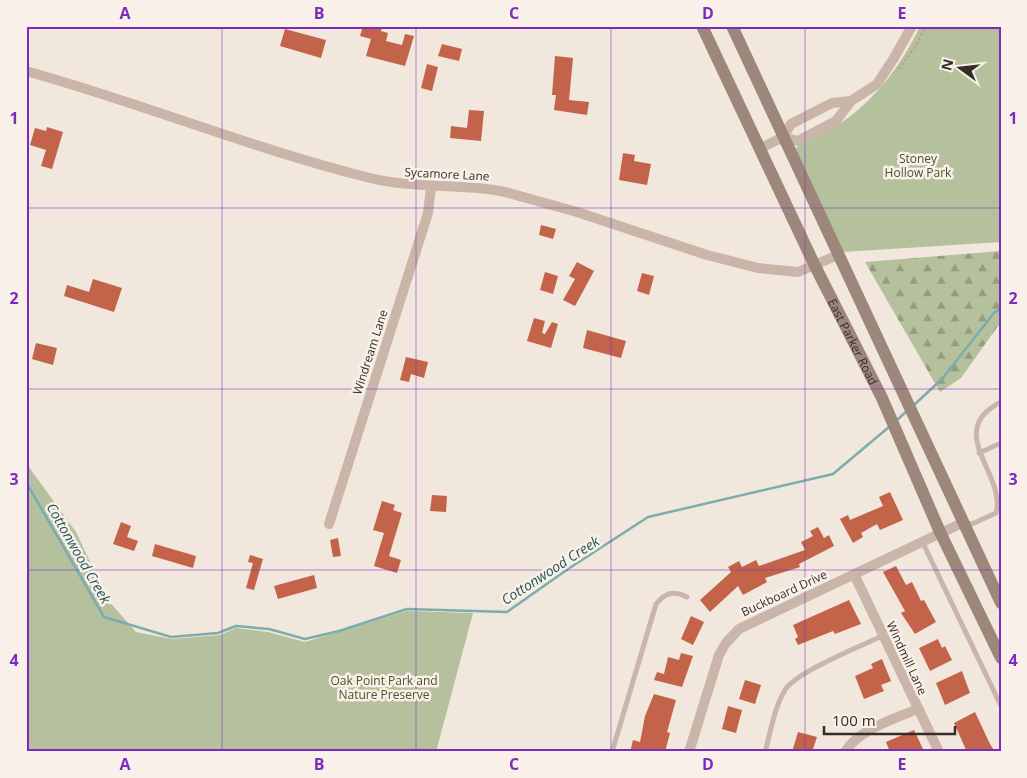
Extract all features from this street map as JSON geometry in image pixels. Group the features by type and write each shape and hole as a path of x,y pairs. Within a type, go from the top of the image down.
{"main road":[{"name":"East Parker Road","path":"702,26 815,266 882,398 940,532 1001,658"},
{"name":"East Parker Road","path":"732,26 1001,603"}],"street":[{"path":"783,137 798,141 836,121 851,101 877,84 912,26"},
{"name":"Sycamore Lane","path":"26,71 337,169 393,183 431,187 487,189 509,193 751,267 794,273 838,255"},
{"path":"759,148 783,137 791,124 832,103 851,101"},
{"name":"Windream Lane","path":"329,524 428,213 431,187"},
{"name":"Buckboard Drive","path":"689,752 718,655 739,629 750,622 962,522"},
{"name":"Windmill Lane","path":"854,574 939,752"},
{"path":"845,752 851,742 861,735 917,709"}],"lane":[{"path":"962,522 972,524 996,513 999,498 979,452 977,429 981,417 987,409 1001,402"},
{"path":"979,452 1001,443"},
{"path":"922,541 1001,706"},
{"path":"612,752 656,604 664,595 671,593 678,593 687,598"},
{"path":"765,752 776,710 786,688 797,677 882,636"}],"green space":[{"name":"Stoney Hollow Park","path":"920,26 1001,26 1001,242 843,252 795,148 839,124 864,105 896,67"},
{"path":"1001,251 1001,327 998,326 961,378 940,392 865,262"},
{"name":"Oak Point Park and Nature Preserve","path":"26,463 76,532 107,599 136,632 172,639 220,635 236,628 268,632 305,642 407,611 473,613 436,752 26,752"}],"building":[{"path":"363,26 382,26 381,31 388,33 386,41 402,45 405,34 414,36 405,66 366,56 371,39 360,36"},
{"path":"285,29 326,40 321,58 280,46"},
{"path":"442,44 462,49 459,61 438,56"},
{"path":"555,56 573,58 569,100 589,102 587,115 554,110 556,95 552,95"},
{"path":"427,64 438,67 432,91 421,88"},
{"path":"469,110 484,111 481,141 450,138 451,126 467,128"},
{"path":"47,127 63,132 52,169 41,166 46,150 30,145 35,128 46,131"},
{"path":"623,153 635,155 634,161 651,164 647,185 619,180"},
{"path":"541,225 556,229 553,239 539,235"},
{"path":"577,262 594,271 575,306 563,300 575,279 569,276"},
{"path":"545,272 558,276 553,294 540,290"},
{"path":"642,273 654,276 649,295 637,291"},
{"path":"93,279 122,288 114,312 64,296 67,285 89,292"},
{"path":"534,318 545,321 542,333 545,334 552,322 558,324 551,348 527,341"},
{"path":"587,330 626,341 621,358 583,348"},
{"path":"36,343 57,348 53,365 32,359"},
{"path":"406,357 428,362 424,378 411,374 409,382 400,380"},
{"path":"890,492 903,520 880,530 877,524 861,533 863,537 853,543 840,519 848,515 850,520 883,506 879,497"},
{"path":"432,495 447,496 446,512 430,511"},
{"path":"382,501 395,505 393,510 402,513 389,556 401,560 397,573 374,566 384,533 373,530"},
{"path":"121,522 131,526 127,537 138,541 134,551 113,544"},
{"path":"818,527 824,538 829,535 834,546 799,564 800,567 765,578 767,582 743,595 738,586 710,612 700,600 731,572 728,567 739,561 742,567 756,560 759,566 805,550 801,542 813,536 810,531"},
{"path":"338,538 341,556 333,557 330,540"},
{"path":"155,544 196,556 193,568 152,556"},
{"path":"250,555 263,559 254,590 246,588 253,563 248,562"},
{"path":"896,566 906,585 912,582 921,601 924,600 936,622 915,634 901,613 905,611 883,572"},
{"path":"314,575 317,588 278,599 274,586"},
{"path":"849,600 861,624 835,634 833,631 798,645 795,639 798,637 793,625"},
{"path":"691,616 704,622 693,645 681,639"},
{"path":"938,639 942,648 945,646 952,660 930,671 919,648"},
{"path":"681,653 693,656 682,687 654,680 657,672 664,674 668,657 679,660"},
{"path":"882,659 891,681 881,685 884,691 864,699 855,676 873,668 871,664"},
{"path":"962,671 970,693 945,705 936,683"},
{"path":"745,680 761,685 755,704 739,699"},
{"path":"654,694 676,700 667,732 670,733 665,752 630,752 633,740 640,742 645,716"},
{"path":"728,706 742,710 736,733 722,729"},
{"path":"975,712 995,752 967,752 954,723"},
{"path":"914,730 923,749 915,752 912,750 890,752 886,742"},
{"path":"798,732 817,737 812,752 792,752"}],"waterway":[{"name":"Cottonwood Creek","path":"914,405 942,379 994,313 1001,308"},
{"name":"Cottonwood Creek","path":"897,420 908,410"},
{"name":"Cottonwood Creek","path":"26,482 104,617 171,637 218,633 236,626 269,629 305,639 339,631 407,609 507,612 568,569 648,517 833,474 889,427"}]}
